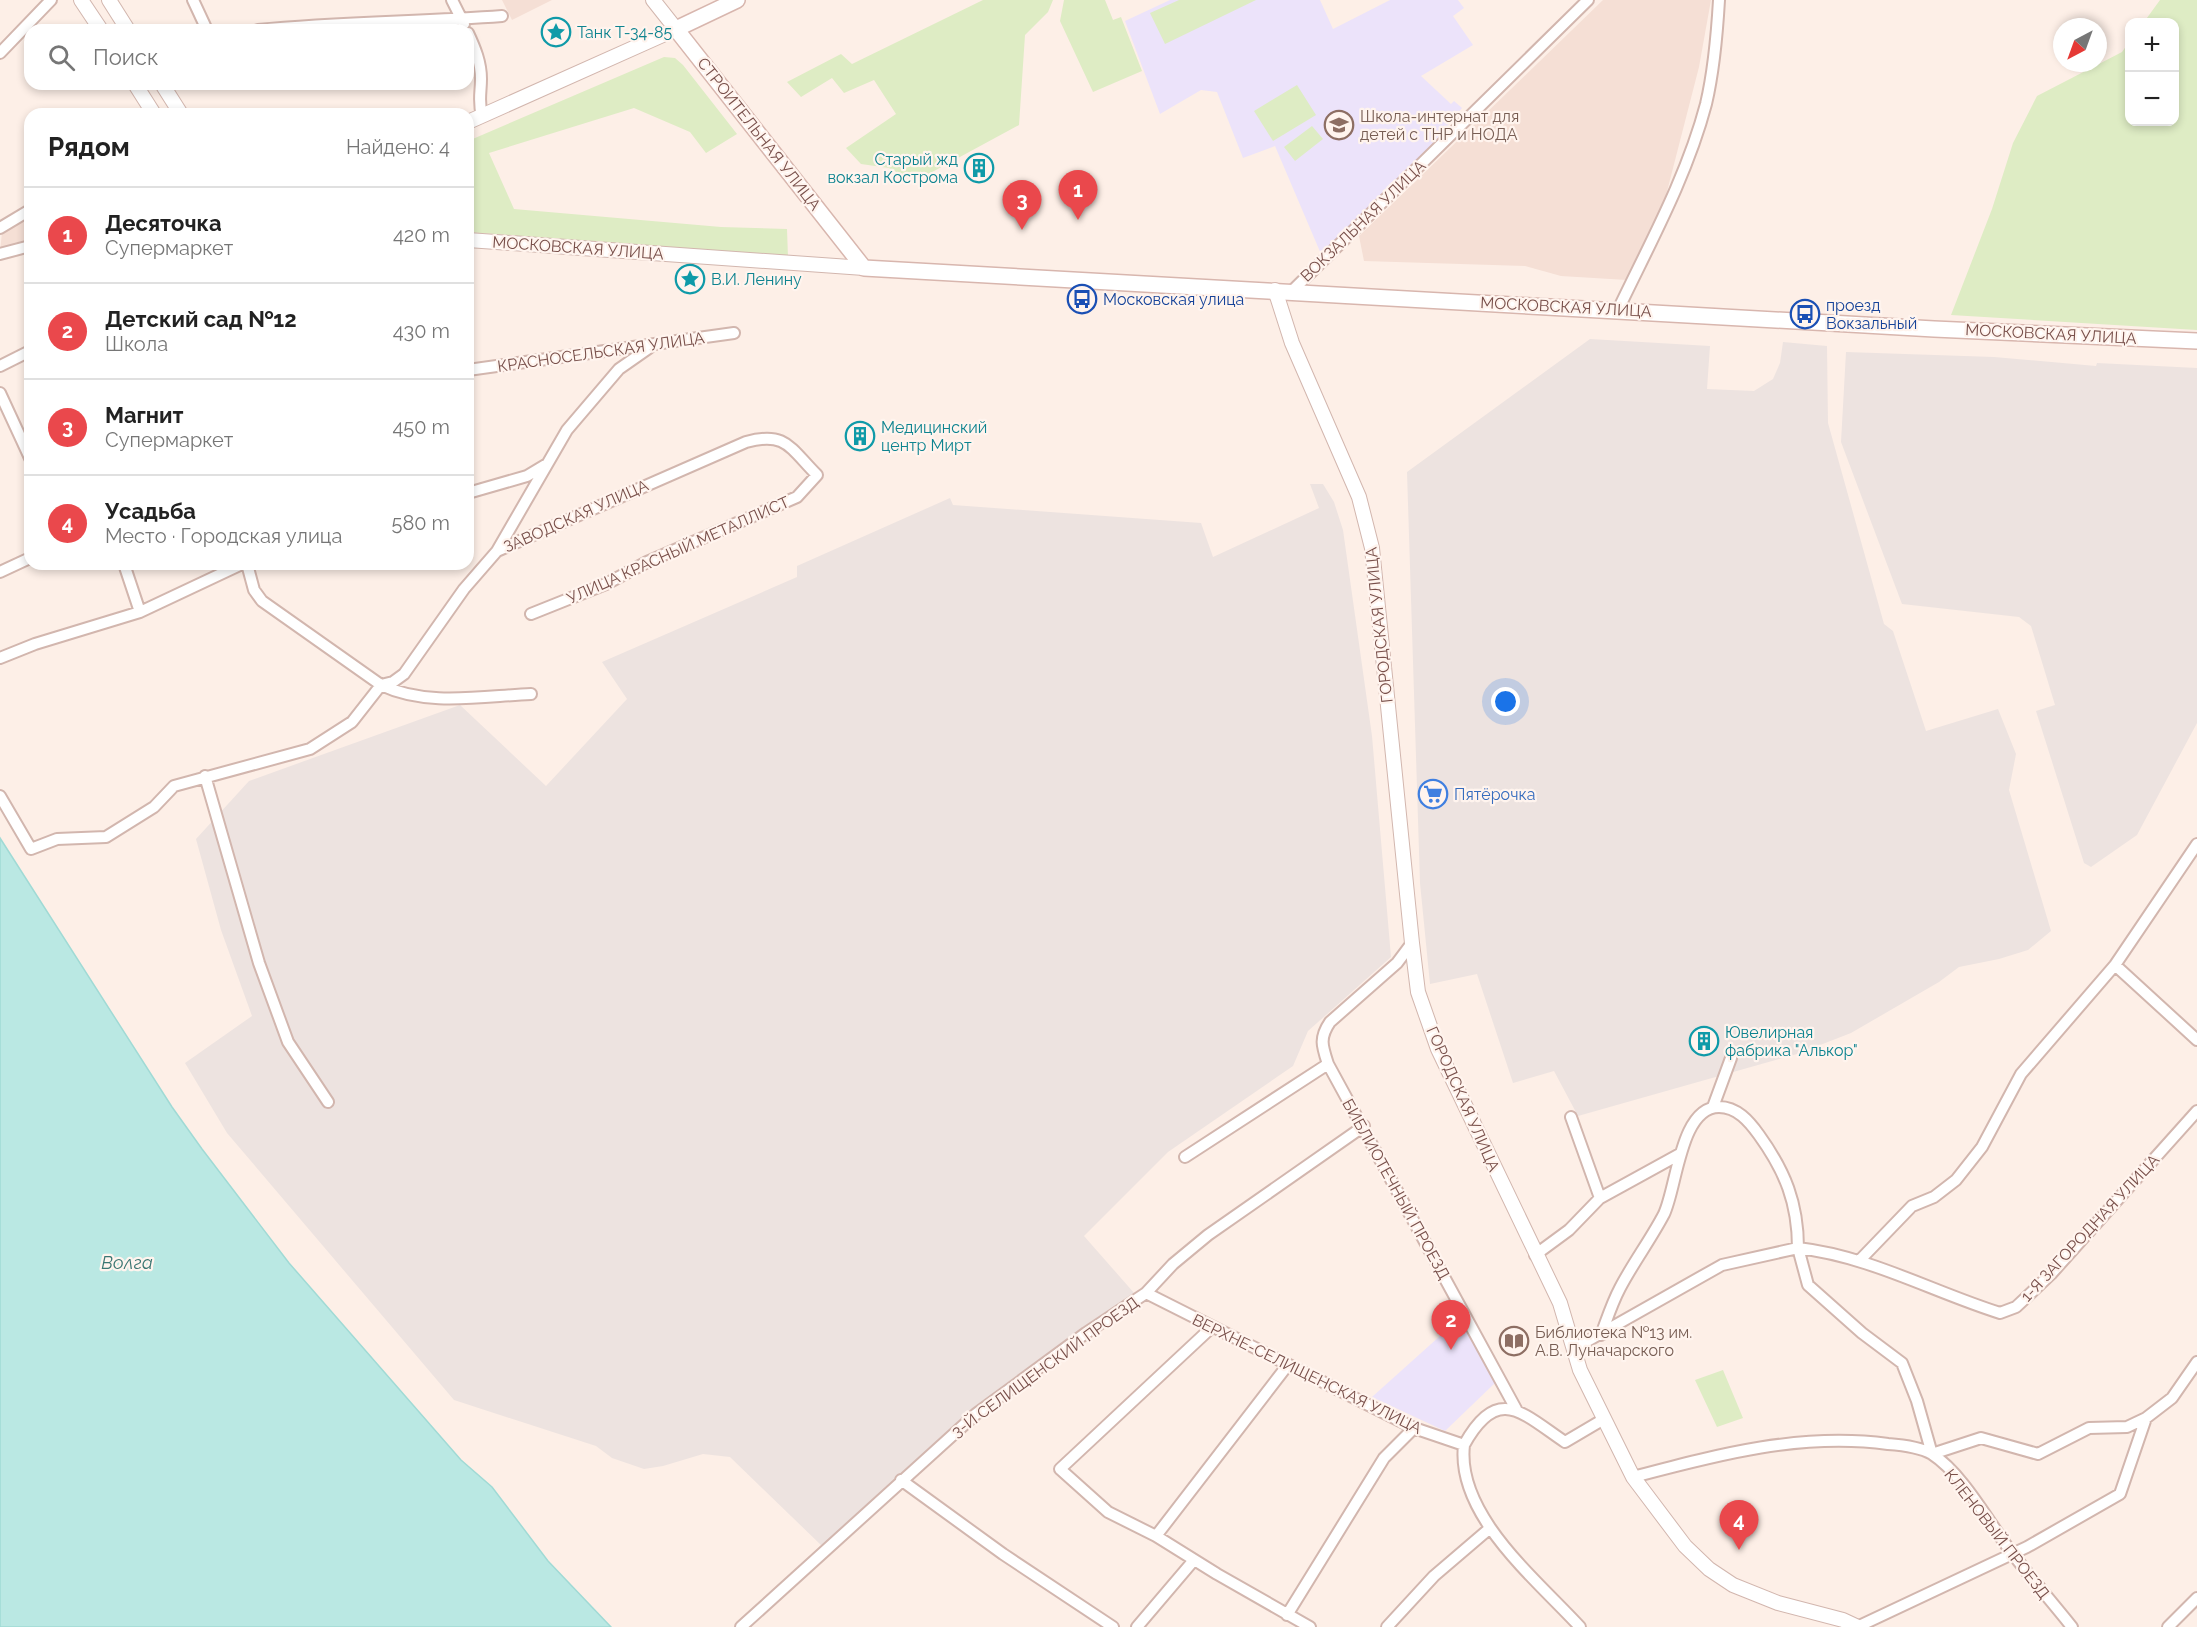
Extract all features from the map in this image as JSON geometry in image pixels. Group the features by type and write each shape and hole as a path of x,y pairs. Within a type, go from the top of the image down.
{"main road":[{"path":"676,29 737,0"},
{"name":"СТРОИТЕЛЬНАЯ УЛИЦА","path":"676,29 864,268"},
{"name":"МОСКОВСКАЯ УЛИЦА","path":"864,268 1911,328 2197,341"}],"street":[{"path":"28,24 51,0"},
{"path":"81,0 97,24"},
{"path":"109,0 124,24"},
{"path":"193,0 204,24"},
{"path":"452,0 463,24"},
{"name":"СТРОИТЕЛЬНАЯ УЛИЦА","path":"653,0 676,29"},
{"name":"ВОКЗАЛЬНАЯ УЛИЦА","path":"1292,291 1588,0"},
{"path":"1618,310 1653,242 1706,104 1717,43 1719,0"},
{"path":"318,24 502,16"},
{"path":"0,53 24,28"},
{"path":"474,119 676,29"},
{"path":"474,48 479,60 481,80 478,101 482,116"},
{"path":"139,90 150,108"},
{"path":"166,90 177,108"},
{"path":"0,228 24,214"},
{"name":"МОСКОВСКАЯ УЛИЦА","path":"474,240 864,268"},
{"path":"0,254 24,248"},
{"name":"ГОРОДСКАЯ УЛИЦА","path":"1275,290 1292,343 1359,497 1372,548 1418,992 1438,1049 1560,1303 1580,1370 1633,1477 1685,1546 1709,1569 1733,1585 1778,1603 1843,1620 1857,1627"},
{"name":"КРАСНОСЕЛЬСКАЯ УЛИЦА","path":"474,369 734,333"},
{"path":"497,551 567,430 619,369 652,346"},
{"path":"0,366 24,354"},
{"path":"0,393 24,445"},
{"name":"ЗАВОДСКАЯ УЛИЦА","path":"0,795 31,849 57,839 106,837 154,807 174,786 310,749 352,722 381,685 393,682 404,674 464,589 497,551 735,446 766,436 781,439 817,475"},
{"path":"474,491 527,476 548,464"},
{"name":"УЛИЦА КРАСНЫЙ МЕТАЛЛИСТ","path":"531,614 606,584 648,562 797,498 817,475"},
{"path":"0,572 24,561"},
{"path":"126,570 140,612"},
{"path":"0,658 35,644 140,612 229,570"},
{"path":"249,570 254,590 262,601 381,685 401,694 419,698 531,694"},
{"path":"205,776 263,974 288,1042 328,1102"},
{"path":"1858,1261 1912,1206 1934,1197 1956,1180 1982,1147 2022,1074 2115,964 2197,844"},
{"name":"БИБЛИОТЕЧНЫЙ ПРОЕЗД","path":"1412,943 1397,963 1330,1022 1322,1034 1321,1044 1328,1064 1364,1126 1516,1409"},
{"path":"2115,964 2197,1040"},
{"path":"1713,1107 1731,1058"},
{"path":"1185,1157 1328,1064"},
{"path":"1601,1335 1619,1290 1665,1211 1680,1154 1696,1118 1713,1107 1730,1108 1748,1121 1779,1167 1796,1204 1798,1248 1808,1285 1862,1333 1902,1363 1917,1401 1932,1454 1981,1438 2038,1454 2089,1428 2127,1427 2146,1418 2172,1398 2197,1362"},
{"name":"1-Я ЗАГОРОДНАЯ УЛИЦА","path":"1798,1248 1824,1251 1858,1261 2000,1313 2016,1307 2051,1274 2197,1111"},
{"path":"1571,1117 1600,1198"},
{"name":"3-Й СЕЛИЩЕНСКИЙ ПРОЕЗД","path":"741,1627 976,1414 1086,1333 1146,1293 1173,1264 1208,1235 1364,1126"},
{"path":"1535,1255 1569,1230 1600,1198 1680,1154"},
{"path":"1575,1348 1722,1265 1798,1248"},
{"name":"ВЕРХНЕ-СЕЛИЩЕНСКАЯ УЛИЦА","path":"1146,1293 1211,1328 1414,1428 1464,1445"},
{"path":"1211,1328 1060,1469 1108,1512 1156,1536 1310,1627"},
{"path":"1156,1536 1287,1366"},
{"path":"1580,1627 1489,1528 1466,1484 1464,1445 1483,1419 1497,1409 1516,1409 1565,1442 1604,1419"},
{"path":"1857,1627 2013,1554 2120,1494 2146,1418"},
{"path":"1287,1615 1384,1458 1414,1428"},
{"name":"КЛЕНОВЫЙ ПРОЕЗД","path":"1633,1477 1726,1452 1829,1441 1864,1440 1907,1446 1932,1454 1958,1479 2013,1554 2072,1627"},
{"path":"901,1480 1003,1554 1113,1627"},
{"path":"1387,1627 1434,1576 1489,1528"},
{"path":"1137,1627 1194,1560"},
{"path":"2168,1627 2197,1598"}],"shaded area":[{"path":"502,0 552,0 512,20"},
{"name":"Школа-интернат для детей с ТНР и НОДА","path":"1170,0 1320,0 1333,29 1390,0 1458,0 1464,8 1453,16 1473,45 1421,76 1451,104 1454,101 1462,108 1430,147 1321,254 1275,146 1243,158 1217,92 1201,90 1160,114 1125,21"},
{"path":"1603,0 1711,0 1699,67 1663,207 1627,280 1561,276 1525,266 1364,261 1359,236"},
{"path":"24,219 24,245 0,252 2,232"},
{"path":"1590,339 1710,346 1707,389 1754,391 1773,379 1780,363 1783,342 1827,346 1828,423 1884,624 1893,631 1926,731 1998,709 2016,754 2009,790 2051,931 2028,950 1999,959 1959,967 1939,982 1851,1033 1797,1054 1578,1116 1554,1071 1513,1083 1477,974 1430,984 1420,883 1407,472"},
{"path":"1846,352 1994,357 2096,366 2097,363 2197,368 2197,723 2137,835 2091,867 2084,863 2036,711 2055,705 2031,626 2019,617 1902,604 1841,442"},
{"path":"1310,484 1323,484 1334,502 1343,530 1372,736 1391,957 1308,1031 1293,1066 1168,1152 1084,1236 1135,1294 974,1410 822,1546 730,1457 703,1454 644,1469 612,1458 596,1446 454,1400 227,1133 185,1063 252,1016 221,930 196,839 249,781 460,705 546,786 627,699 602,662 797,577 797,566 950,498 953,505 1201,523 1213,557 1319,508"},
{"path":"1460,1318 1496,1382 1445,1431 1372,1397"}],"green space":[{"path":"983,0 1053,0 1048,12 1025,35 1019,125 923,177 904,176 889,168 861,164 846,148 896,114 874,80 844,93 832,78 801,97 787,82 841,54 852,64"},
{"path":"1064,0 1105,0 1113,20 1121,17 1142,71 1093,92 1060,21"},
{"path":"1179,0 1256,0 1165,44 1150,13"},
{"path":"2160,0 2197,0 2197,330 1951,315 1992,209 2013,143 2037,96 2083,72 2107,72 2107,60 2122,52 2125,48 2125,126 2179,126 2179,18 2147,18"},
{"path":"664,57 675,58 737,134 706,153 690,132 634,108 489,153 514,209 721,227 787,229 788,257 474,232 474,138"},
{"path":"1297,85 1316,115 1273,141 1254,111"},
{"path":"1312,126 1323,139 1295,161 1284,147"},
{"path":"1723,1370 1743,1418 1717,1427 1695,1380"}],"water":[{"name":"Волга","path":"0,838 172,1107 289,1263 461,1460 492,1487 548,1561 611,1627 0,1627"}],"place":[{"name":"Танк Т-34-85","path":"556,32"},
{"name":"Школа-интернат для детей с ТНР и НОДА","path":"1339,125"},
{"name":"Старый жд вокзал Кострома","path":"979,168"},
{"name":"Десяточка","path":"1078,220"},
{"name":"Магнит","path":"1022,230"},
{"name":"В.И. Ленину","path":"690,279"},
{"name":"Московская улица","path":"1082,299"},
{"name":"проезд Вокзальный","path":"1805,314"},
{"name":"Медицинский центр Мирт","path":"860,436"},
{"name":"Пятёрочка","path":"1433,794"},
{"name":"Ювелирная фабрика \"Алькор\"","path":"1704,1041"},
{"name":"Библиотека №13 им. А.В. Луначарского","path":"1514,1341"},
{"name":"Детский сад №12","path":"1451,1350"},
{"name":"Усадьба","path":"1739,1550"}]}
